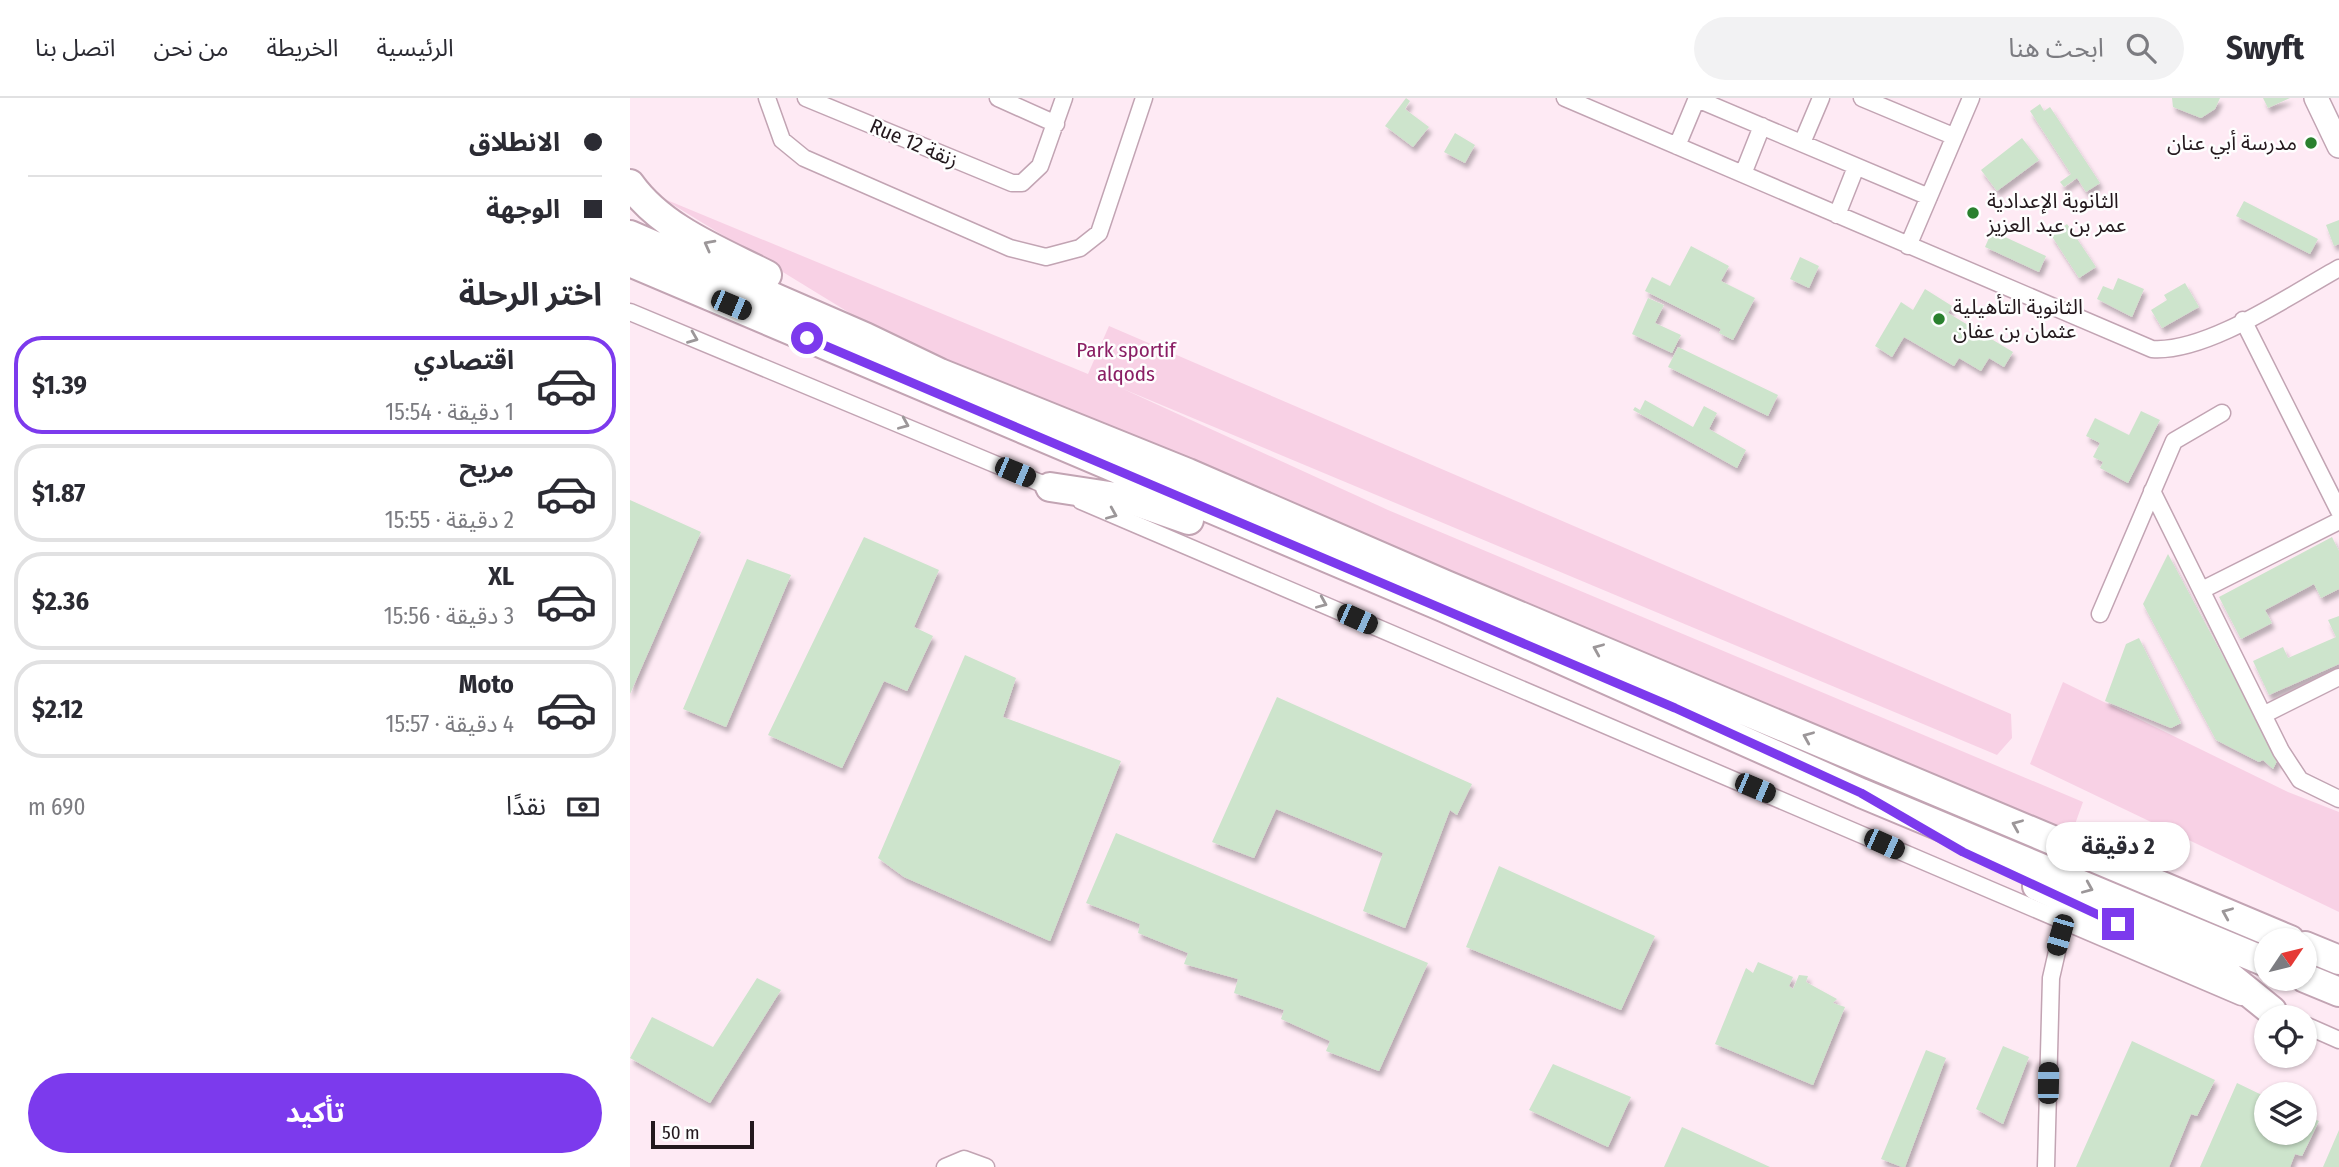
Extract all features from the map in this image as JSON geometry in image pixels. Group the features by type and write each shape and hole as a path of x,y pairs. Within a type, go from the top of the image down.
{"highway":[{"path":"630,184 649,204 683,231 788,286 940,373"},
{"path":"630,235 842,327 940,373 1188,473 1446,585 2261,928"},
{"path":"630,262 1675,708 1861,793 2254,957"},
{"path":"1050,487 1146,503 1332,579 1350,581 1364,574"},
{"path":"1861,793 1963,852 2230,977 2267,1005"},
{"path":"2317,951 2339,960"},
{"path":"2317,983 2339,992"}],"street":[{"path":"767,98 782,140 793,152 1010,248 1045,257 1080,248 1099,233 1144,98"},
{"name":"Rue 12 زنقة","path":"806,98 1002,179 1022,183 1040,166 1056,124"},
{"path":"998,98 1056,124 1064,98"},
{"path":"1564,98 2152,349 2172,350 2200,343 2339,268"},
{"path":"1677,146 1697,98 1929,197"},
{"path":"1802,143 1821,98"},
{"path":"1862,98 1954,136"},
{"path":"1908,246 1970,98"},
{"path":"2316,98 2339,146"},
{"path":"1743,174 1762,126"},
{"path":"1837,215 1856,167"},
{"path":"630,312 1050,487 2258,1005"},
{"path":"2243,320 2339,511"},
{"path":"2100,614 2174,441 2222,412"},
{"path":"2152,491 2281,751 2300,780 2339,799"},
{"path":"2202,590 2339,522"},
{"path":"2263,715 2339,677"},
{"path":"2046,1167 2051,978 2064,921"},
{"path":"2317,1031 2339,1041"},
{"path":"945,1167 964,1159 986,1167"}],"green space":[{"name":"Park sportif alqods","path":"662,198 1088,374 1109,326 2011,714 2012,738 1997,755 1121,388 1388,510 2083,802 2070,838 992,381 866,323"},
{"path":"2063,682 2288,792 2339,812 2339,912 2030,764"}],"building":[{"path":"1406,98 1410,101 1405,109 1429,127 1413,147 1385,126"},
{"path":"2172,98 2220,98 2215,109 2201,118 2173,107"},
{"path":"2263,98 2290,98 2268,108"},
{"path":"2040,104 2044,111 2050,107 2100,183 2086,192 2077,178 2064,187 2060,182 2071,174 2030,111"},
{"path":"1455,133 1475,145 1465,163 1444,152"},
{"path":"2022,138 2039,160 1997,191 1981,170"},
{"path":"2244,201 2318,239 2310,254 2236,216"},
{"path":"2339,220 2339,244 2334,246 2326,225"},
{"path":"2067,224 2096,267 2079,278 2051,235"},
{"path":"1992,231 2046,256 2039,272 1985,247"},
{"path":"1691,246 1729,266 1721,281 1755,298 1733,340 1719,333 1721,329 1645,291 1652,277 1670,286"},
{"path":"1800,257 1819,266 1809,288 1790,279"},
{"path":"2118,278 2144,289 2132,317 2097,299 2103,286 2113,290"},
{"path":"2185,283 2199,307 2162,328 2151,310 2167,300 2164,295"},
{"path":"1925,289 1952,306 1948,313 2013,352 2004,367 1989,358 1981,371 1959,358 1954,366 1904,337 1892,357 1875,346 1901,302 1913,310"},
{"path":"1648,298 1664,305 1655,323 1681,335 1672,353 1632,334"},
{"path":"1678,347 1778,395 1768,416 1668,367"},
{"path":"1645,400 1693,427 1704,406 1717,413 1709,429 1746,450 1737,468 1633,410 1635,407 1640,410"},
{"path":"2141,411 2160,420 2128,483 2100,468 2103,462 2093,457 2100,443 2086,436 2095,418 2129,435"},
{"path":"630,500 701,532 630,694"},
{"path":"864,537 939,570 914,627 933,636 907,691 884,681 842,768 768,735"},
{"path":"2332,537 2339,551 2339,589 2321,598 2314,584 2265,610 2272,623 2241,639 2219,597"},
{"path":"2168,554 2280,762 2277,761 2273,769 2263,760 2259,762 2216,740 2143,604"},
{"path":"747,559 791,575 726,727 683,709"},
{"path":"2339,616 2339,664 2269,695 2253,661 2283,647 2288,658 2336,637 2328,620"},
{"path":"2139,638 2181,723 2171,728 2105,701 2126,644"},
{"path":"965,655 1016,678 1003,717 1121,761 1050,941 904,877 878,858"},
{"path":"1277,697 1472,784 1457,815 1450,810 1405,928 1363,911 1383,853 1276,809 1254,858 1212,842"},
{"path":"1116,833 1428,963 1379,1071 1326,1051 1330,1041 1281,1019 1284,1010 1234,993 1238,979 1184,964 1188,953 1138,933 1140,924 1086,903"},
{"path":"1499,866 1655,936 1621,1010 1466,947"},
{"path":"1758,962 1793,977 1789,986 1793,989 1799,975 1808,976 1806,982 1837,999 1833,1003 1845,1007 1813,1085 1715,1044 1746,968 1753,973"},
{"path":"757,978 781,990 710,1103 630,1058 652,1017 713,1047"},
{"path":"2132,1041 2215,1080 2197,1116 2191,1114 2169,1167 2076,1167"},
{"path":"2003,1046 2029,1057 2003,1124 1976,1109"},
{"path":"1926,1050 1946,1058 1905,1167 1902,1167 1881,1159"},
{"path":"1553,1064 1631,1097 1608,1147 1529,1110"},
{"path":"2237,1083 2254,1091 2254,1145 2307,1145 2302,1156 2295,1154 2290,1167 2200,1167"},
{"path":"1682,1127 1770,1167 1664,1167"},
{"path":"2339,1130 2339,1167 2323,1167"}],"place":[{"name":"مدرسة أبي عنان","path":"2311,143"},
{"name":"الثانوية الإعدادية عمر بن عبد العزيز","path":"1973,213"},
{"name":"الثانوية التأهيلية عثمان بن عفان","path":"1939,319"}],"route":[{"path":"807,338 1675,708 1861,793 1963,852 2118,924"}]}
